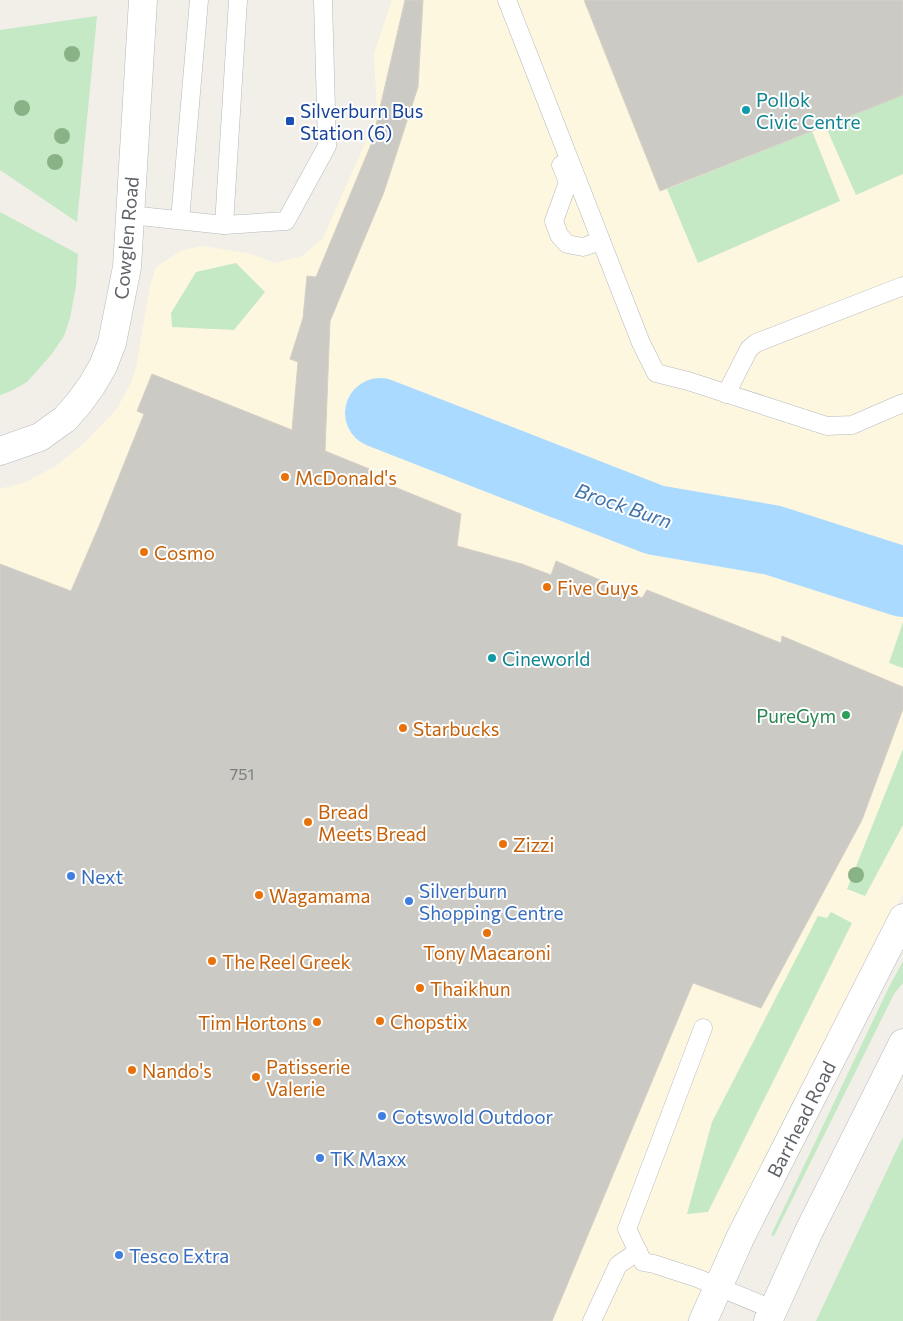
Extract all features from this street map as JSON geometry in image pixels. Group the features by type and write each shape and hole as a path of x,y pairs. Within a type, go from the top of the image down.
{"main road":[{"name":"Cowglen Road","path":"0,450 40,436 65,419 88,391 103,366 112,343 127,267 143,0"},
{"name":"Barrhead Road","path":"703,1321 741,1236 903,918"},
{"path":"771,1315 809,1232 903,1043"}],"lane":[{"path":"180,220 199,0"},
{"path":"224,225 238,0"},
{"path":"130,215 224,225 286,221 327,146 323,0"},
{"path":"495,0 524,68 568,182 554,220 559,234 567,244 583,247 601,241"},
{"path":"507,0 640,343 656,373 688,381 827,426 852,425 903,403"},
{"path":"726,394 749,349 756,343 903,286"},
{"path":"703,1028 627,1229 643,1262 719,1286 771,1315"},
{"path":"592,1321 618,1265 638,1251"}],"shaded area":[{"path":"392,0 903,0 903,894 790,1107 687,1321 0,1321 0,489 26,482 59,464 85,442 116,410 131,383 136,368 150,286 156,267 182,250 203,246 251,254 275,263 302,256 323,238 377,116 374,53"}],"green space":[{"path":"97,16 77,222 0,170 0,30"},
{"path":"903,95 903,174 856,195 825,125"},
{"path":"812,131 840,201 698,263 667,189"},
{"path":"0,212 78,254 76,286 70,318 64,336 51,355 27,382 0,395"},
{"path":"236,263 265,292 234,330 172,327 171,313 196,272"},
{"path":"903,622 903,668 889,663"},
{"path":"903,749 903,825 865,896 847,889"},
{"path":"831,912 852,923 708,1212 687,1214 712,1122 818,916 827,918"},
{"path":"903,961 903,983 894,994 774,1236 771,1235 889,987"},
{"path":"903,1137 903,1321 816,1321 899,1145"}],"building":[{"name":"Silverburn Shopping Centre","path":"405,0 423,0 418,87 384,192 330,321 325,451 372,470 375,479 461,514 457,546 522,564 551,575 556,561 642,598 647,590 781,643 782,636 903,687 903,709 862,820 761,1008 693,983 552,1321 0,1321 0,564 71,591 144,414 137,411 152,374 292,430 298,362 290,359 303,318 307,276 316,277 372,142"},
{"name":"Pollok Civic Centre","path":"584,0 903,0 903,95 660,191"}],"waterway":[{"name":"Brock Burn","path":"380,413 655,520 772,540 903,582"}],"place":[{"name":"Pollok Civic Centre","path":"746,110"},
{"name":"Silverburn Bus Station (6)","path":"290,121"},
{"name":"McDonald's","path":"285,477"},
{"name":"Cosmo","path":"144,552"},
{"name":"Five Guys","path":"547,587"},
{"name":"Cineworld","path":"492,658"},
{"name":"PureGym","path":"846,715"},
{"name":"Starbucks","path":"403,728"},
{"name":"Bread Meets Bread","path":"308,822"},
{"name":"Zizzi","path":"503,844"},
{"name":"Next","path":"71,876"},
{"name":"Wagamama","path":"259,895"},
{"name":"Silverburn Shopping Centre","path":"409,901"},
{"name":"Tony Macaroni","path":"487,933"},
{"name":"The Reel Greek","path":"212,961"},
{"name":"Thaikhun","path":"420,988"},
{"name":"Chopstix","path":"380,1021"},
{"name":"Tim Hortons","path":"317,1022"},
{"name":"Nando's","path":"132,1070"},
{"name":"Patisserie Valerie","path":"256,1077"},
{"name":"Cotswold Outdoor","path":"382,1116"},
{"name":"TK Maxx","path":"320,1158"},
{"name":"Tesco Extra","path":"119,1255"}]}
